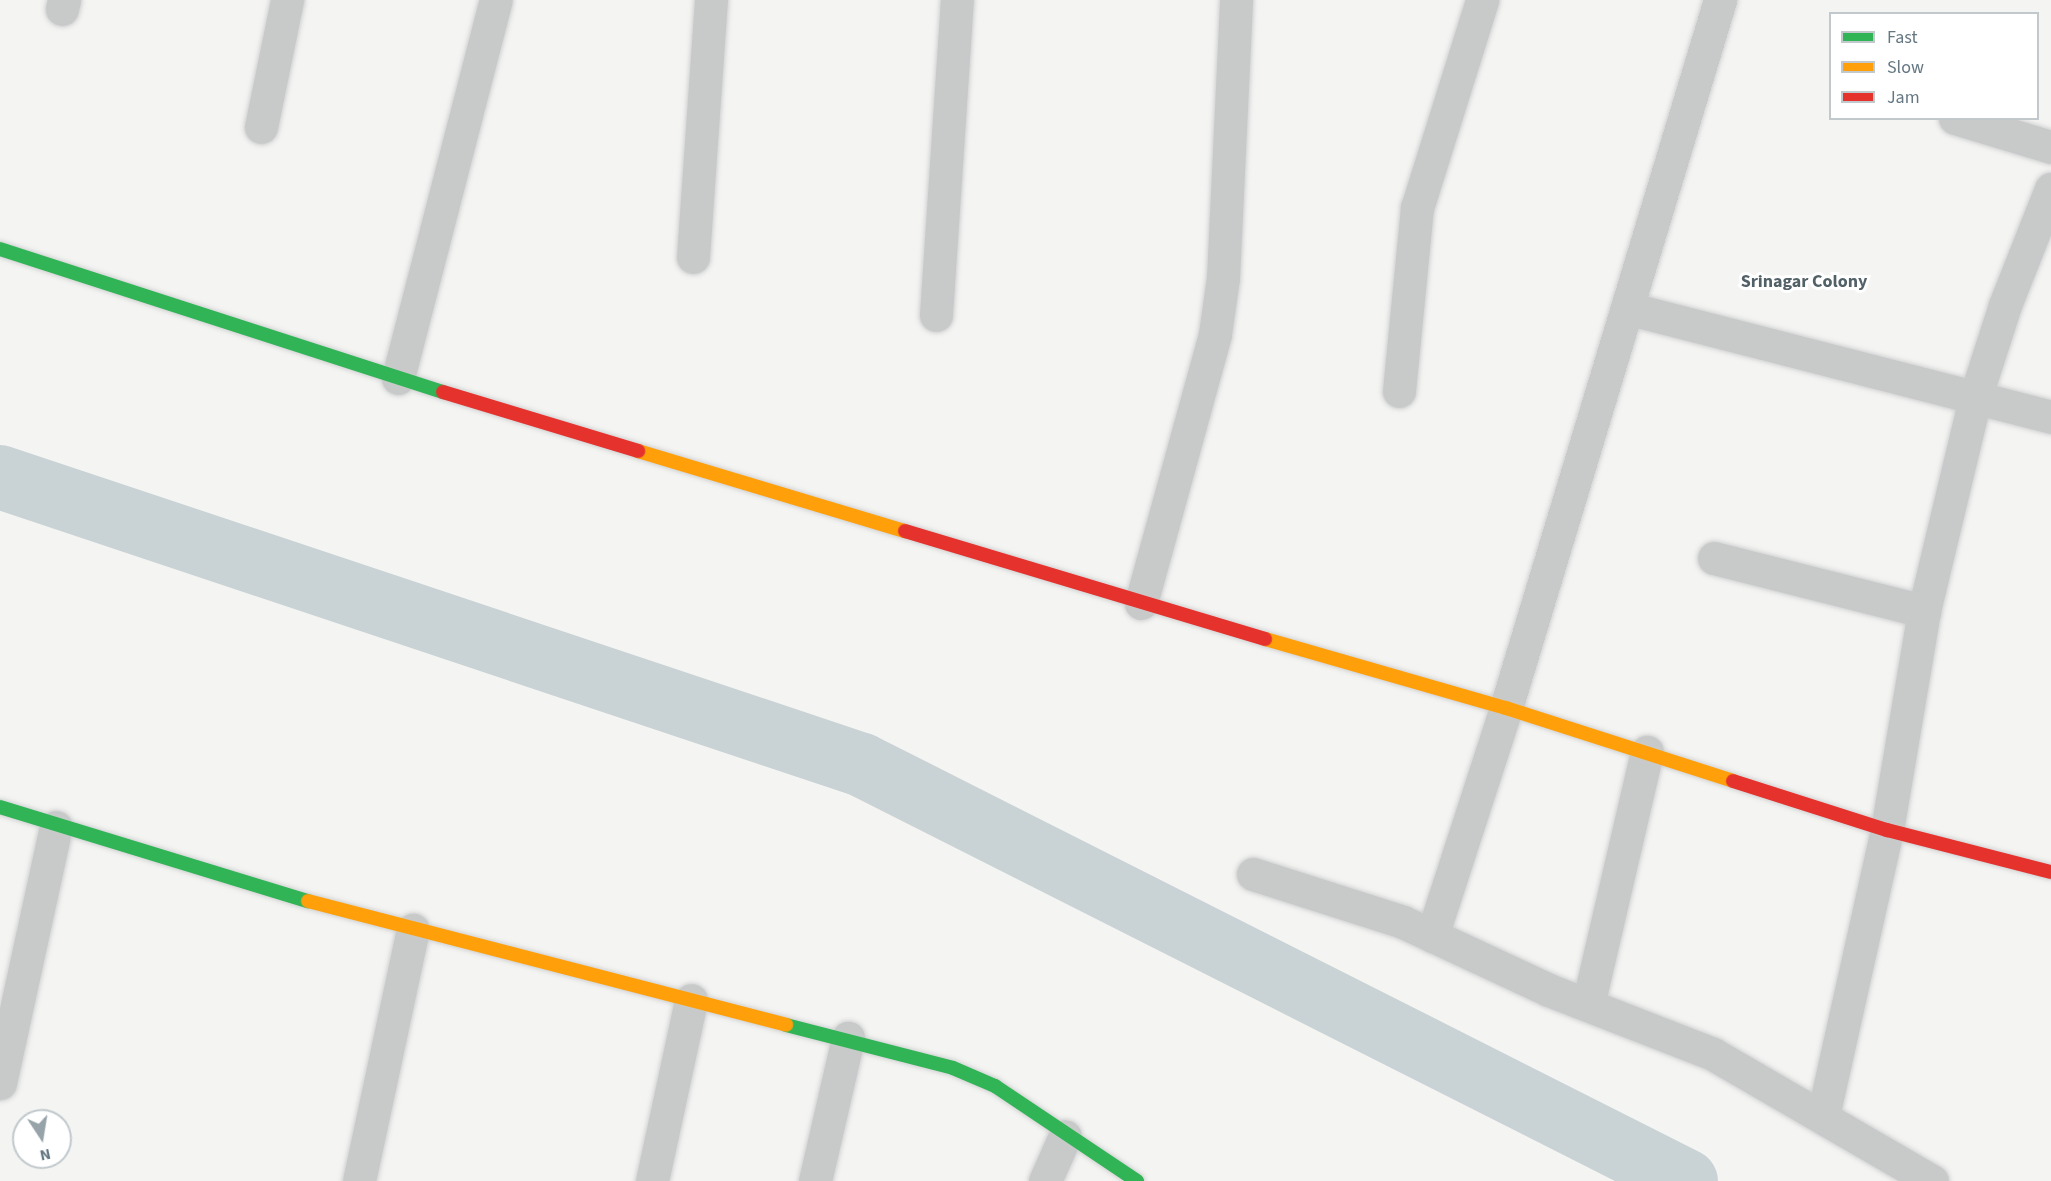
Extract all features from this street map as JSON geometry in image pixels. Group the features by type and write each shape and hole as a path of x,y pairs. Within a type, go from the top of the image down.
{"street":[{"path":"261,128 287,0"},
{"path":"398,378 496,0"},
{"path":"693,257 711,0"},
{"path":"936,315 957,0"},
{"path":"1141,603 1215,334 1223,278 1236,0"},
{"path":"1399,391 1417,208 1482,0"},
{"path":"1432,936 1506,708 1720,0"},
{"path":"1962,120 2051,147"},
{"path":"1823,1116 1887,830 1924,611 1976,395 2005,305 2051,189"},
{"path":"0,249 398,378 1141,603 1506,708 1887,830 2051,873"},
{"path":"1627,308 1976,395 2051,417"},
{"path":"1714,558 1924,611"},
{"path":"1588,1005 1647,752"},
{"path":"0,807 56,827 413,930 848,1038 953,1068 995,1086 1065,1136 1137,1181"},
{"path":"0,1083 56,827"},
{"path":"1253,874 1403,922 1588,1005 1713,1054 1932,1181"},
{"path":"359,1181 413,930"},
{"path":"652,1181 691,1000"},
{"path":"815,1181 848,1038"},
{"path":"1046,1181 1065,1136"}],"waterway":[{"path":"0,477 862,765 1686,1181"}],"traffic: fast":[{"path":"0,249 443,392"},
{"path":"0,807 308,901"},
{"path":"786,1025 953,1068 995,1086 1137,1181"}],"traffic: slow":[{"path":"638,451 905,531"},
{"path":"1265,639 1506,708 1733,781"},
{"path":"308,901 786,1025"}],"traffic: jam":[{"path":"443,392 638,451"},
{"path":"905,531 1265,639"},
{"path":"1733,781 1887,830 2051,872"}],"district":[{"name":"Srinagar Colony","path":"1804,282"}]}
